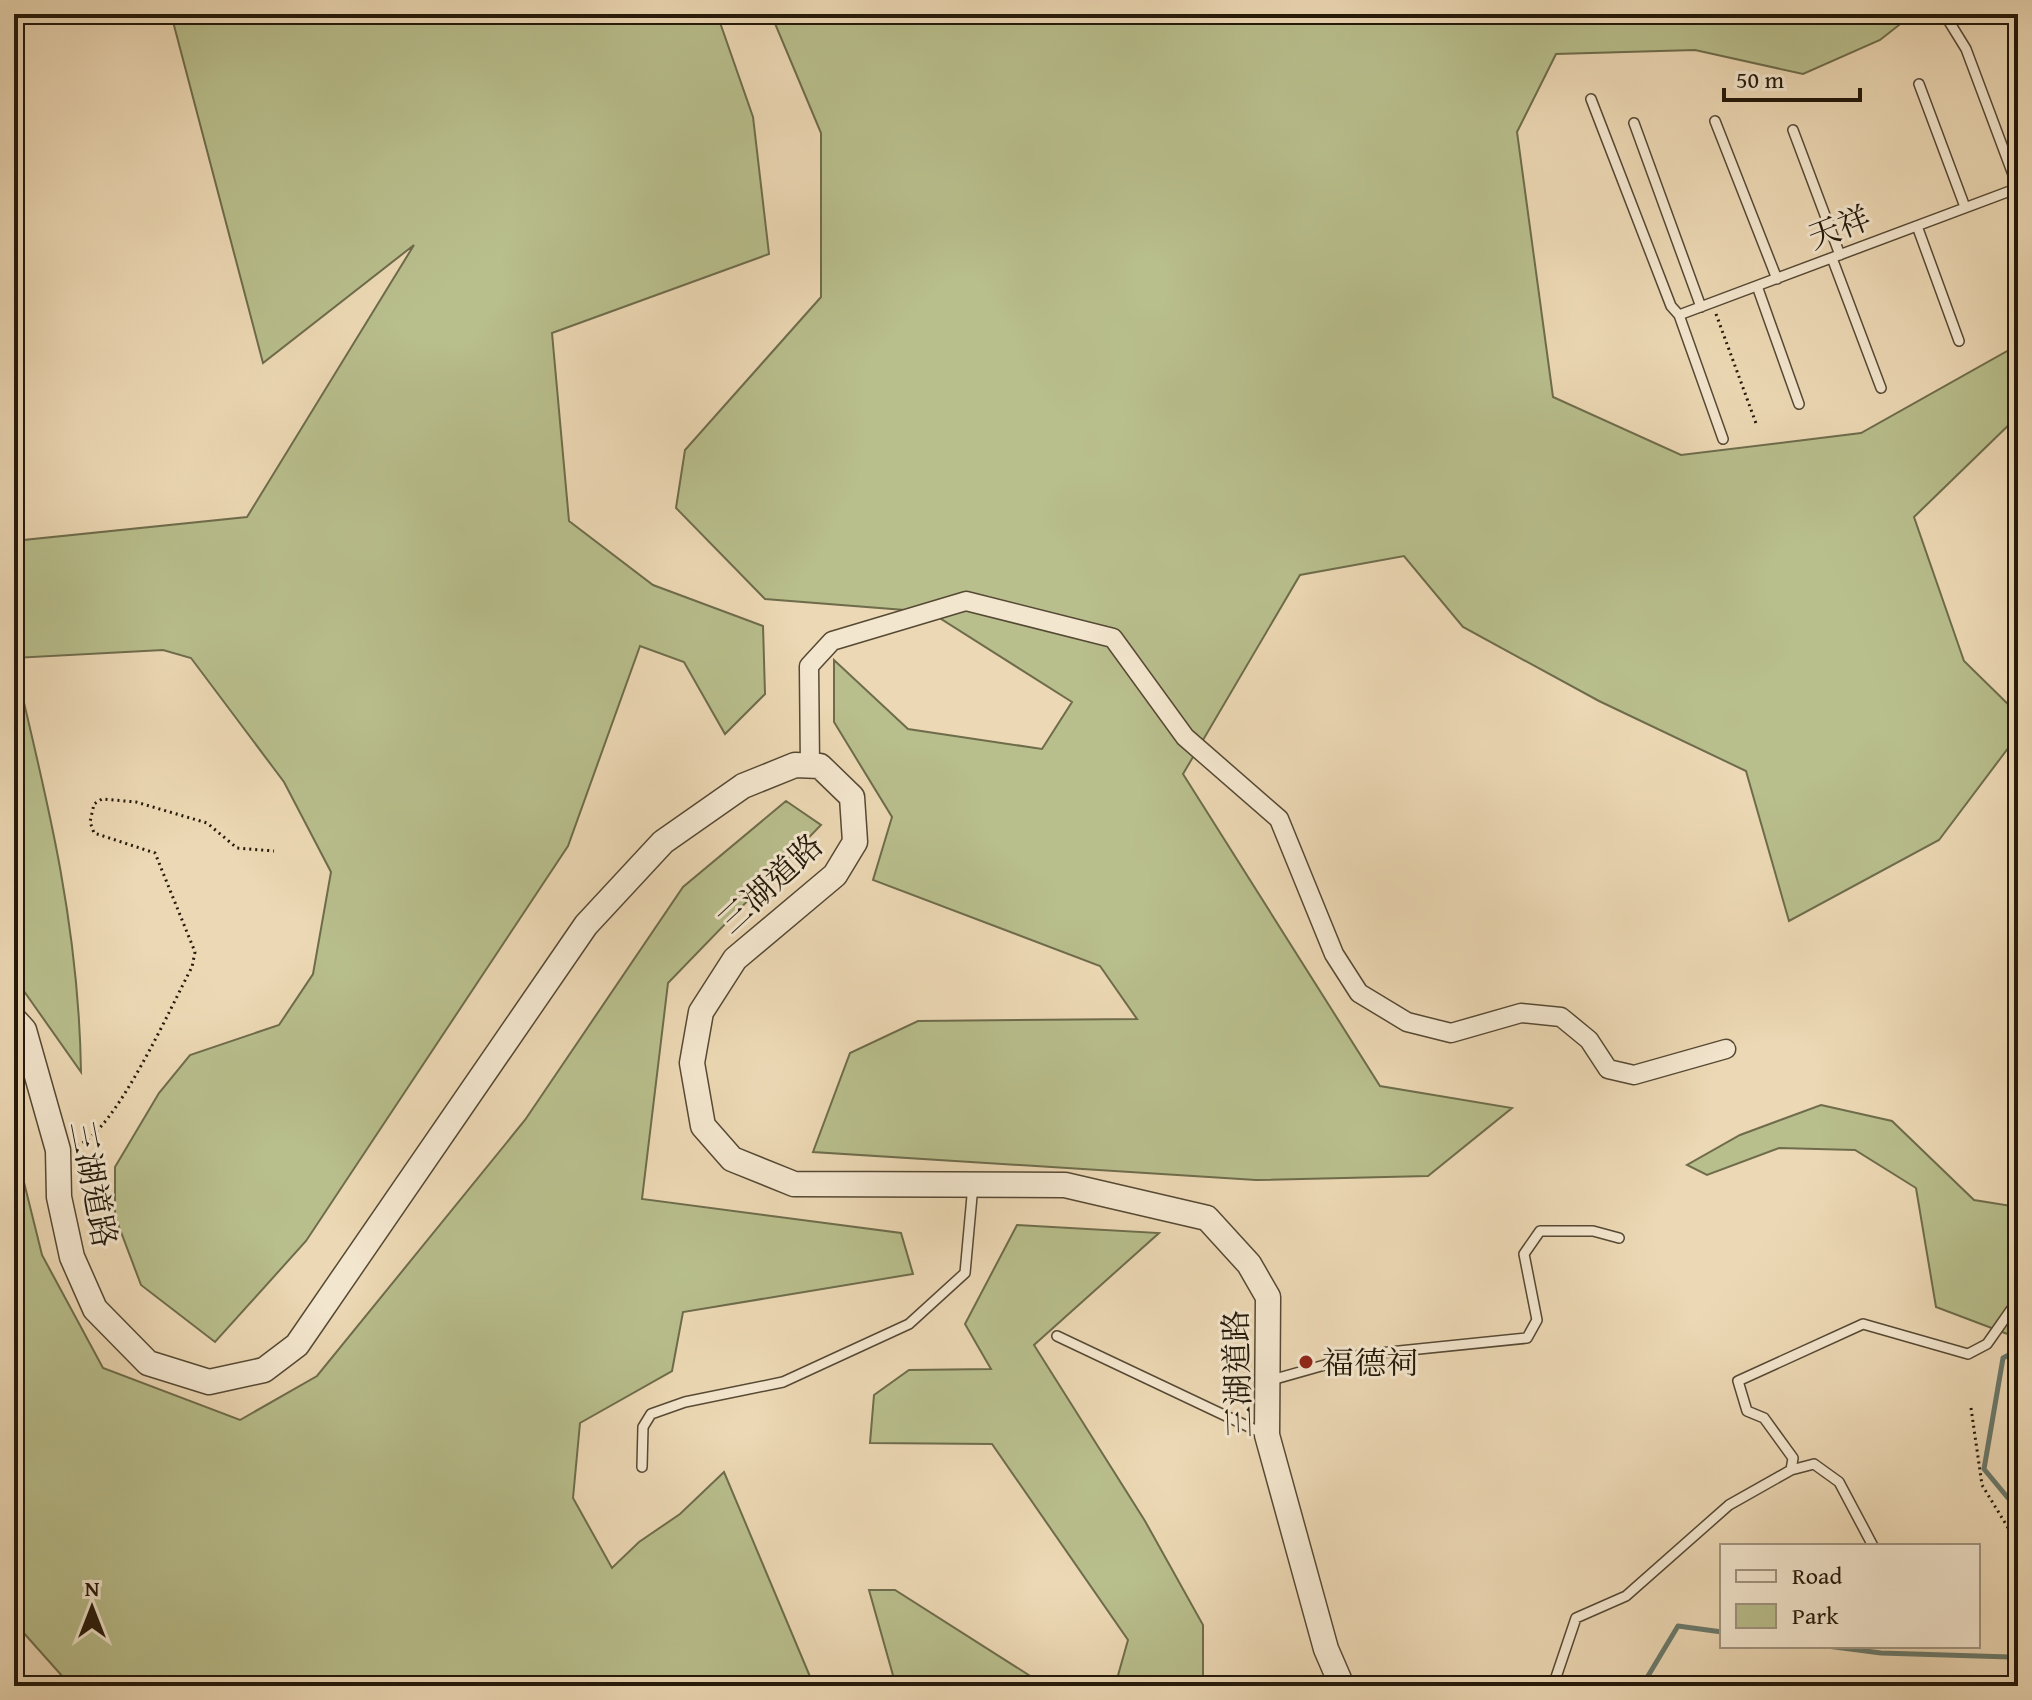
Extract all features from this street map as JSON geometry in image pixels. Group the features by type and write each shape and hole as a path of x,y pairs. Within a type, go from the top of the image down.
{"street":[{"path":"810,766 809,666 832,641 966,601 1113,638 1185,737 1279,819 1334,954 1359,993 1407,1022 1451,1033 1521,1013 1561,1017 1589,1040 1608,1069 1634,1075 1726,1049"},
{"name":"三湖道路","path":"14,1019 24,1030 58,1150 59,1197 72,1257 95,1309 148,1363 209,1382 264,1370 297,1345 586,925 663,842 743,786 795,765 820,766 852,797 855,842 835,875 735,959 701,1012 692,1063 703,1126 732,1159 794,1184 1065,1185 1207,1218 1249,1264 1268,1297 1267,1435 1326,1649 1342,1686"}],"lane":[{"path":"2013,14 2018,28"},
{"path":"1945,15 1966,49 2018,188"},
{"path":"1919,84 1965,207"},
{"path":"1591,99 1671,306 1679,315 1723,439"},
{"path":"1715,121 1777,279"},
{"path":"1634,123 1706,305"},
{"path":"1793,130 1881,388"},
{"name":"天祥","path":"1679,315 2018,188"},
{"path":"1917,226 1959,341"},
{"path":"1757,286 1799,404"},
{"path":"642,1467 643,1427 651,1414 685,1402 783,1382 909,1324 965,1273 973,1185"},
{"path":"1268,1381 1360,1355 1527,1338 1537,1320 1524,1254 1540,1231 1593,1231 1619,1238"},
{"path":"1791,1470 1793,1458 1764,1418 1747,1411 1738,1381 1863,1324 1968,1354 1987,1344 2013,1307"},
{"path":"1057,1336 1267,1435"},
{"path":"1553,1686 1576,1618 1626,1596 1729,1505 1791,1470 1814,1464 1839,1482 1872,1544"}],"path":[{"path":"74,14 172,22"},
{"path":"1706,305 1757,426"},
{"path":"58,1150 85,1142 111,1118 192,967 195,952 155,853 94,833 90,822 94,804 102,799 136,802 207,823 237,848 274,851"},
{"path":"1971,1408 1982,1485 2018,1544"}],"green space":[{"path":"171,14 717,14 753,117 769,254 552,333 569,521 653,585 763,626 765,694 725,734 684,662 640,646 568,846 306,1241 215,1342 141,1285 115,1216 115,1167 159,1093 190,1055 279,1025 313,974 331,872 284,782 191,658 163,650 14,658 14,541 247,517 414,245 263,363"},
{"path":"771,14 1913,14 1880,40 1803,74 1695,50 1556,54 1517,132 1553,397 1681,455 1861,433 2018,345 2018,416 1914,517 1964,661 2018,714 2018,735 1939,840 1789,921 1746,771 1599,701 1463,627 1404,556 1300,575 1183,774 1380,1086 1512,1108 1428,1176 1256,1180 813,1152 850,1053 918,1021 1137,1019 1100,966 873,880 892,817 834,722 834,660 908,729 1042,749 1072,702 930,612 765,599 676,508 685,450 821,297 821,133"},
{"path":"14,661 60,865 74,966 81,1072 14,977"},
{"path":"786,801 821,825 668,983 642,1199 901,1233 913,1274 683,1312 672,1371 580,1423 573,1498 612,1568 639,1542 680,1514 724,1472 814,1686 71,1686 14,1622 14,1142 42,1255 103,1368 240,1420 317,1376 525,1120 683,887"},
{"path":"1821,1105 1892,1121 1974,1200 2018,1207 2018,1338 1936,1307 1916,1188 1855,1150 1779,1148 1707,1175 1687,1165 1740,1135"},
{"path":"1017,1225 1159,1233 1034,1345 1145,1521 1203,1625 1203,1686 1115,1686 1128,1640 992,1444 870,1443 874,1395 909,1370 991,1369 965,1324"},
{"path":"869,1590 895,1590 1046,1686 896,1686"}],"waterway":[{"path":"2018,1350 2003,1358 1984,1469 2018,1510"},
{"path":"1642,1686 1678,1626 1720,1632"},
{"path":"1842,1648 1881,1653 2010,1657 2018,1652"}],"place":[{"name":"福德祠","path":"1306,1362"}]}
